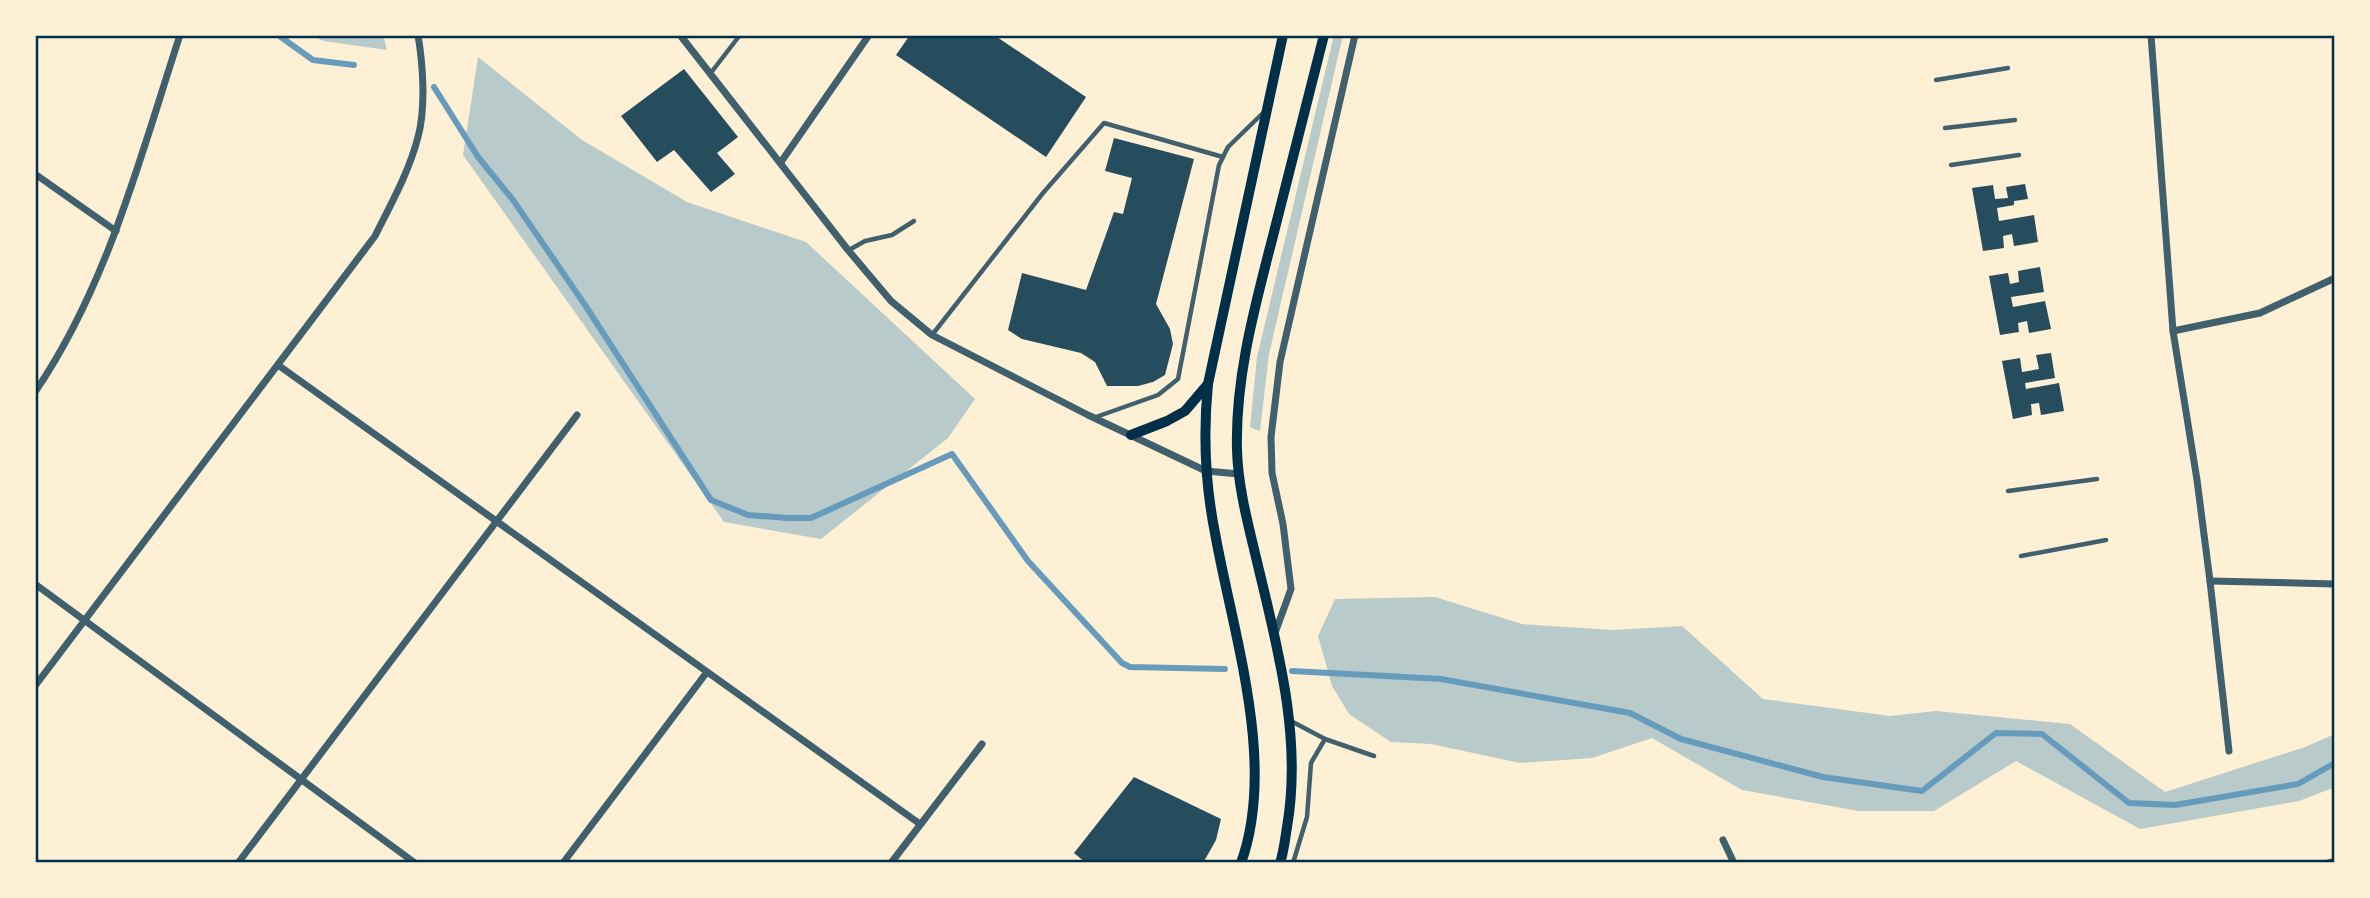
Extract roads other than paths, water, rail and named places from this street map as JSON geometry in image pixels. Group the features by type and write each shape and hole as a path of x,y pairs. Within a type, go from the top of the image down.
{"main road":[{"path":"1241,863 1254,808 1254,755 1246,690 1214,532 1206,471 1204,423 1208,384 1283,35"},
{"path":"1280,863 1290,809 1293,771 1289,721 1275,634 1239,474 1237,451 1240,386 1251,323 1324,35"},
{"path":"1130,435 1185,411 1208,384"}],"street":[{"path":"35,392 88,302 116,231 180,35"},
{"path":"35,686 375,236 409,164 419,135 422,92 418,35"},
{"path":"781,162 869,35"},
{"path":"1275,634 1291,589 1283,524 1272,472 1271,437 1280,362 1355,35"},
{"path":"2151,35 2173,331 2210,581 2229,751"},
{"path":"681,36 848,250 891,301 932,335 1094,418 1206,471 1239,474"},
{"path":"35,174 116,231"},
{"path":"2173,331 2260,313 2335,278"},
{"path":"278,365 920,824"},
{"path":"238,863 577,415"},
{"path":"2210,581 2335,584"},
{"path":"35,584 415,863"},
{"path":"563,863 707,672"},
{"path":"891,863 982,744"},
{"path":"1723,840 1734,863"},
{"path":"2328,863 2335,861"}],"lane":[{"path":"710,74 740,35"},
{"path":"1936,80 2008,68"},
{"path":"1094,418 1158,396 1178,379 1219,165 1228,148 1265,112"},
{"path":"1945,128 2015,120"},
{"path":"932,335 1043,193 1104,123 1223,157"},
{"path":"1951,165 2019,155"},
{"path":"848,250 865,241 892,235 914,221"},
{"path":"2008,491 2097,479"},
{"path":"2021,555 2105,540"},
{"path":"1289,721 1325,739 1374,756"},
{"path":"1293,863 1307,817 1311,763 1325,739"}],"waterway":[{"path":"278,35 313,60 354,65"},
{"path":"434,87 478,157 513,200 585,305 711,500 748,515 811,518 952,454 1028,561 1122,663 1130,667 1225,669"},
{"path":"1292,671 1441,679 1630,713 1681,739 1823,777 1922,791 1996,733 2042,734 2129,803 2175,805 2298,784 2335,763"}]}
